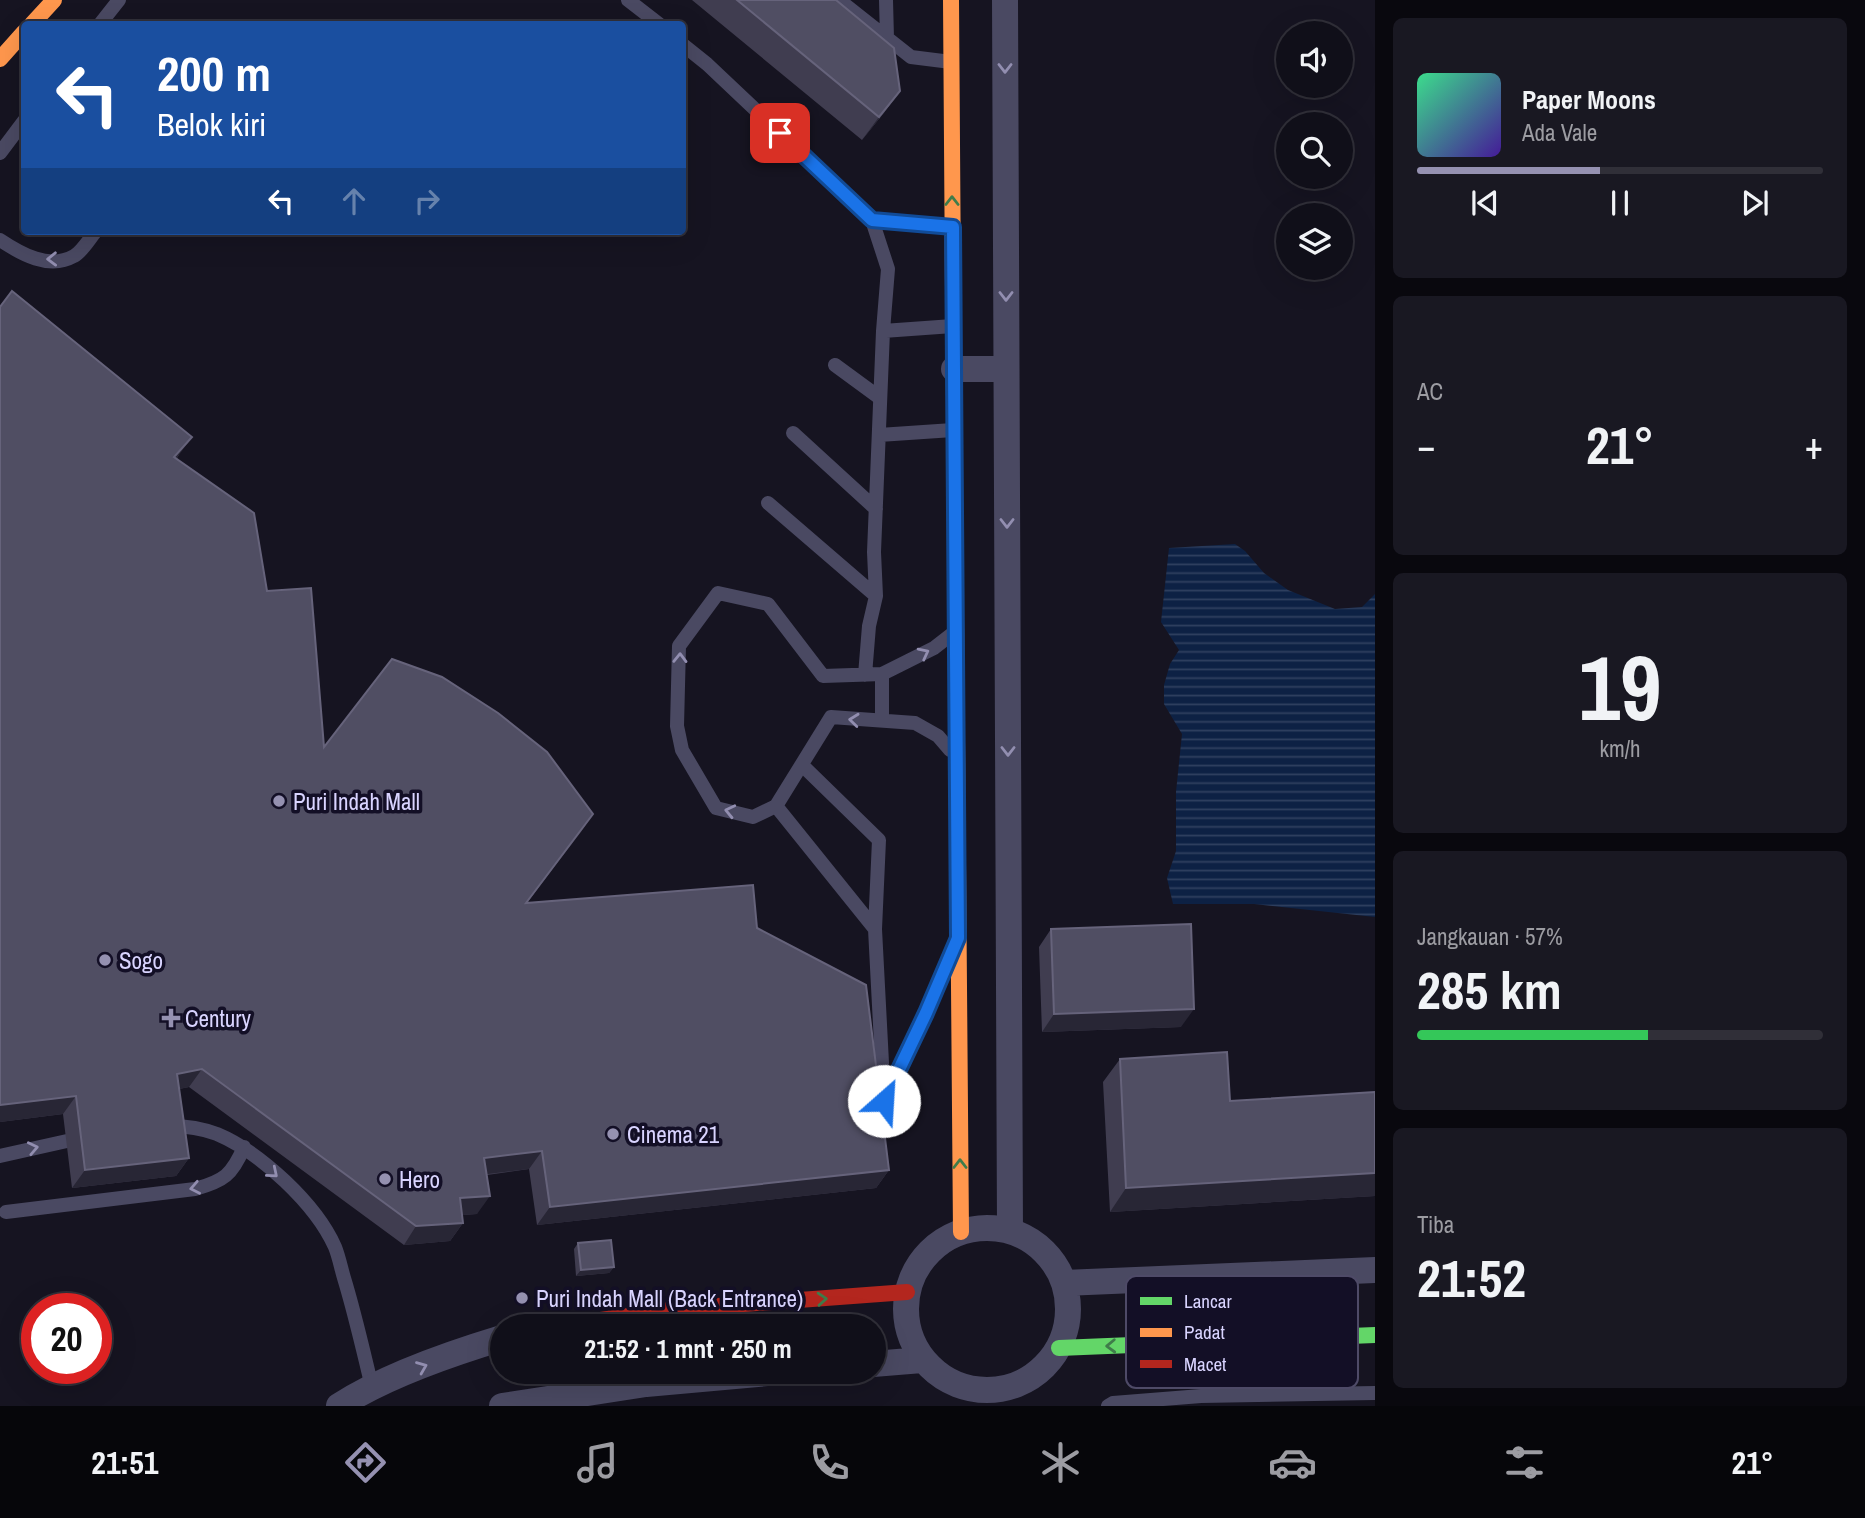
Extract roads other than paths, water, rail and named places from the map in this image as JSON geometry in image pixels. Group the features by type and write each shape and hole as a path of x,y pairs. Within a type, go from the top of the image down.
{"street":[{"path":"35,21 54,0"},
{"path":"951,0 961,1232"},
{"path":"1005,0 1010,1231"},
{"path":"0,59 21,35"},
{"path":"954,369 1006,369"},
{"path":"985,1228 1010,1231 1028,1238 1056,1266 1064,1283 1068,1305 1066,1327 1059,1348 1023,1394 997,1390 970,1397 922,1360 910,1339 905,1316 907,1292 914,1272 925,1255 942,1241 961,1232 985,1228"},
{"path":"1231,1276 1375,1270"},
{"path":"1064,1283 1126,1280"},
{"path":"702,1314 907,1292"},
{"path":"339,1406 372,1387 490,1342"},
{"path":"1059,1348 1126,1345"},
{"path":"886,1363 922,1360"},
{"path":"502,1406 620,1384"}],"lane":[{"path":"102,21 120,0"},
{"path":"628,0 655,21"},
{"path":"839,0 911,57 952,62"},
{"path":"886,0 887,38"},
{"path":"686,47 872,220 888,269 874,552 876,596 869,626 865,675"},
{"path":"0,153 21,125"},
{"path":"872,220 953,227"},
{"path":"0,240 20,253 50,262 74,256 92,235"},
{"path":"883,331 953,326"},
{"path":"835,365 880,398"},
{"path":"879,435 954,430"},
{"path":"793,433 876,509"},
{"path":"768,503 876,596"},
{"path":"956,631 934,648 882,674 823,676 768,604 718,593 679,646 677,726 682,750 716,808 753,817 776,806 831,717 915,723 938,736 957,759"},
{"path":"882,674 882,720"},
{"path":"802,765 879,840 875,929 884,1101 958,938"},
{"path":"776,806 875,929"},
{"path":"170,1126 191,1127 216,1134 243,1147 307,1206 335,1247 372,1387"},
{"path":"0,1156 67,1141"},
{"path":"6,1212 210,1185 224,1179 235,1168 243,1147"},
{"path":"1108,1406 1112,1403 1201,1396 1375,1393"}],"water":[{"path":"1235,544 1245,551 1264,573 1288,590 1335,609 1362,607 1375,594 1375,917 1254,904 1173,904 1167,878 1176,851 1176,792 1182,734 1164,704 1164,685 1170,664 1179,650 1161,622 1169,548"}],"place":[{"name":"Puri Indah Mall","path":"279,801"},
{"name":"Sogo","path":"105,960"},
{"name":"Century","path":"171,1018"},
{"name":"Cinema 21","path":"613,1134"},
{"name":"Hero","path":"385,1179"},
{"name":"Puri Indah Mall (Back Entrance)","path":"522,1298"}]}
